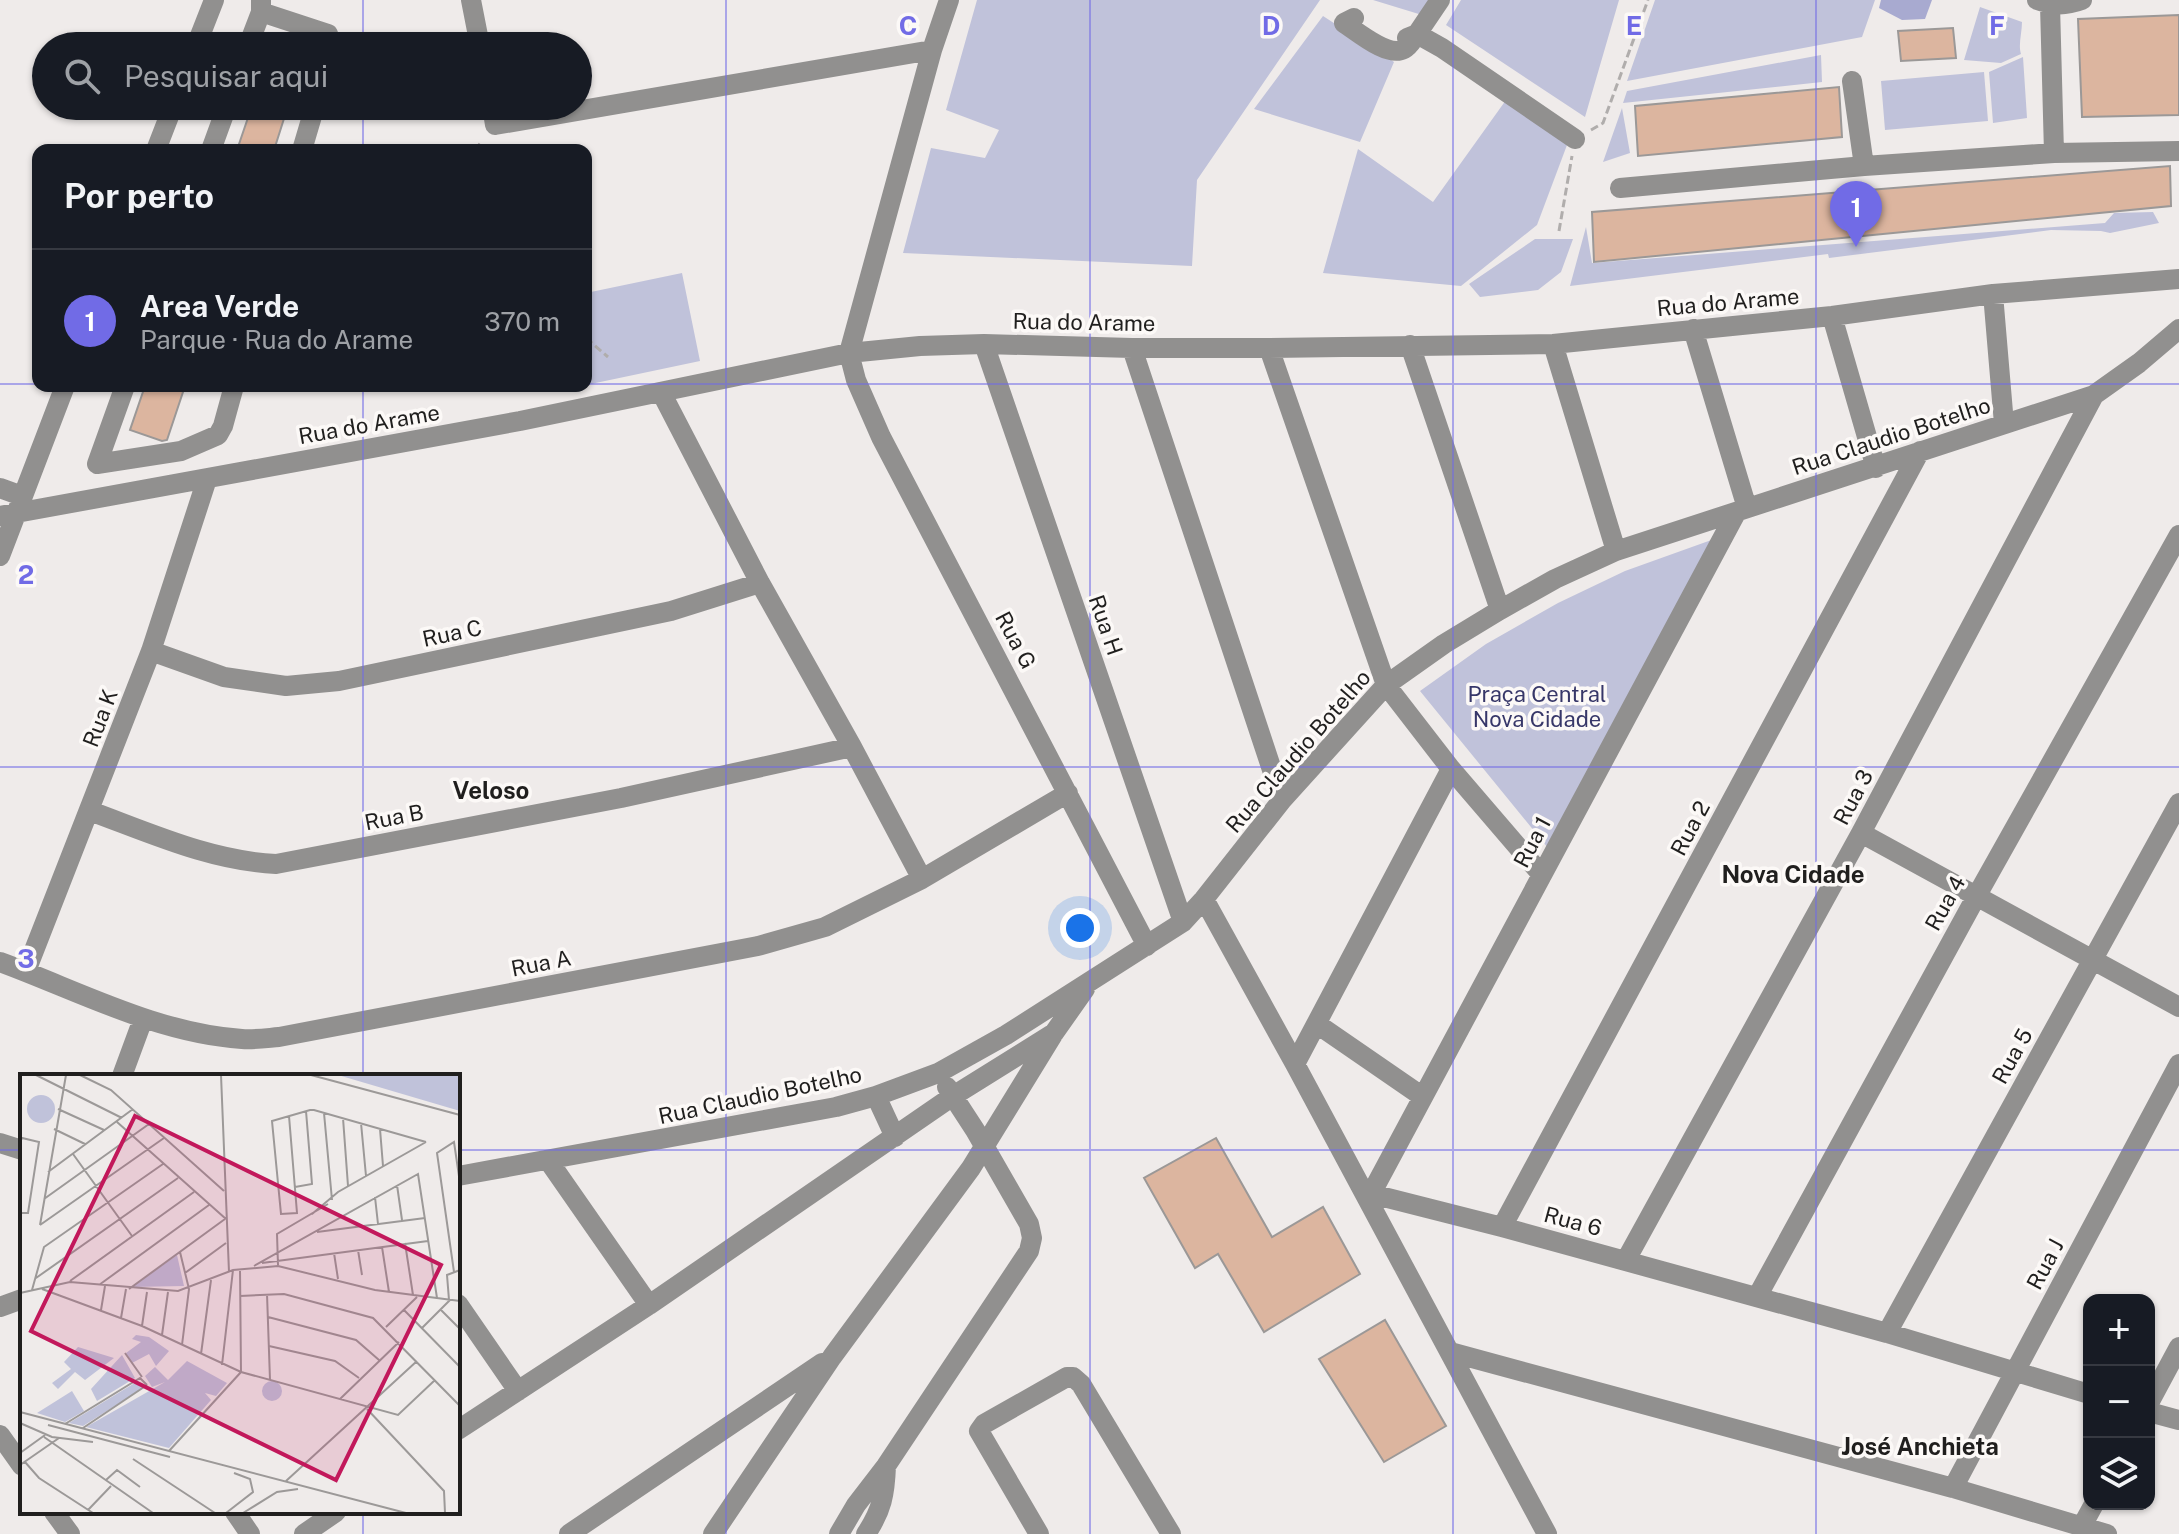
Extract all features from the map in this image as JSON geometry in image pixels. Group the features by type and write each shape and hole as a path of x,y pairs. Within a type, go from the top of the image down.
{"street":[{"path":"201,32 214,0"},
{"path":"471,0 477,32"},
{"path":"849,353 932,50 949,0"},
{"path":"1352,9 1396,39 1408,38 1417,34 1440,0"},
{"path":"2054,153 2043,3 2072,4 2082,0"},
{"path":"253,32 261,6 323,32"},
{"path":"1417,34 1575,139"},
{"path":"592,108 932,50"},
{"path":"1852,81 1864,166"},
{"path":"158,144 168,120"},
{"path":"213,144 222,120"},
{"path":"304,144 311,120"},
{"path":"494,120 495,125 524,120"},
{"path":"1620,188 2054,153 2179,151"},
{"name":"Rua do Arame","path":"13,508 207,479 504,424 849,353 984,344 1269,348 1553,344 1832,316 1993,294 2179,279"},
{"path":"1993,294 2004,424"},
{"path":"1832,316 1876,468"},
{"path":"1693,329 1741,510"},
{"name":"Rua Claudio Botelho","path":"460,1176 836,1107 938,1073 1006,1035 1183,922 1282,800 1386,685 1500,610 1555,579 1616,551 2094,395 2179,329"},
{"name":"Rua H","path":"984,344 1183,922"},
{"path":"1553,344 1616,551"},
{"path":"1410,345 1500,610"},
{"path":"1132,348 1282,800"},
{"path":"1269,348 1386,685 1451,769 1542,875"},
{"name":"Rua G","path":"849,353 856,380 881,437 1147,946"},
{"path":"0,556 13,508 62,392"},
{"path":"123,392 97,464 181,451 218,435 232,392"},
{"path":"661,392 760,583 922,879"},
{"name":"Rua 3","path":"1626,1260 1861,833 2094,395"},
{"name":"Rua 2","path":"1502,1227 1920,451"},
{"name":"Rua K","path":"26,971 151,651 207,479"},
{"path":"0,488 13,508"},
{"name":"Rua 1","path":"1368,1193 1741,510"},
{"name":"Rua 4","path":"1757,1297 2179,535"},
{"name":"Rua C","path":"151,651 224,677 286,686 339,681 671,611 760,583"},
{"name":"Rua B","path":"90,811 205,853 250,863 276,864 621,798 852,747"},
{"path":"1295,1064 1451,769"},
{"name":"Rua A","path":"0,962 143,1019 218,1036 245,1039 279,1037 758,946 825,927 922,879 1068,793"},
{"name":"Rua 5","path":"1887,1333 2179,803"},
{"path":"1861,833 2179,1007"},
{"path":"1204,899 1368,1193 1547,1534"},
{"path":"713,1534 832,1357 985,1147 1054,1033 1089,983"},
{"path":"123,1074 143,1019"},
{"path":"1317,1024 1423,1097"},
{"path":"460,1429 649,1305 953,1096 1054,1033"},
{"name":"Rua J","path":"1953,1488 2179,1064"},
{"path":"839,1534 1029,1251 1032,1238 1029,1224 938,1073"},
{"path":"876,1096 895,1137"},
{"path":"0,1143 20,1149"},
{"path":"548,1160 649,1305"},
{"name":"Rua 6","path":"1368,1193 1626,1260 1887,1333 2083,1392"},
{"path":"0,1307 20,1300"},
{"path":"460,1307 518,1391"},
{"path":"2155,1392 2179,1347"},
{"path":"1450,1352 1953,1488 2107,1534"},
{"path":"569,1534 832,1357"},
{"path":"1039,1534 979,1431 984,1424 1067,1377 1073,1377 1081,1384 1171,1534"},
{"path":"2155,1414 2179,1420"},
{"path":"0,1435 20,1463"},
{"path":"866,1534 881,1509 886,1466"},
{"path":"2082,1526 2091,1510"},
{"path":"55,1514 70,1534"},
{"path":"236,1514 250,1534"},
{"path":"304,1534 333,1514"}],"path":[{"path":"1559,231 1575,139 1603,123 1648,0"},
{"path":"592,343 608,357"}],"green space":[{"path":"977,0 1320,0 1197,180 1192,266 903,253 931,148 985,158 999,130 946,110"},
{"path":"1373,0 1432,0 1422,15"},
{"path":"1461,0 1619,0 1585,117 1446,25"},
{"path":"1655,0 1875,0 1862,37 1627,81"},
{"path":"1980,7 2022,22 2021,54 2001,63 1964,60"},
{"path":"1323,16 1394,62 1360,142 1254,109"},
{"path":"1821,55 1822,82 1623,103 1627,91"},
{"path":"2023,57 2027,118 1993,123 1989,72"},
{"path":"1984,72 1988,121 1885,130 1881,81"},
{"path":"1506,100 1567,145 1537,225 1461,286 1323,273 1358,149 1433,202"},
{"path":"1622,108 1630,153 1603,162"},
{"path":"2153,212 2159,223 2110,233 2051,230 1570,286 1586,227 1592,263 2105,223 2114,213"},
{"path":"1535,239 1573,239 1561,272 1538,290 1480,297 1469,284"},
{"path":"682,273 700,361 592,384 592,292"},
{"name":"Praça Central Nova Cidade","path":"1717,538 1548,848 1420,691 1486,644 1558,603 1625,571"}],"shaded area":[{"path":"1881,0 1932,0 1925,19 1902,20 1879,8"}],"building":[{"path":"2179,15 2179,115 2082,117 2078,19"},
{"path":"1953,28 1956,58 1901,61 1898,31"},
{"path":"1839,87 1842,137 1638,156 1635,106"},
{"path":"247,120 284,120 276,144 239,144"},
{"path":"2170,166 2171,206 1594,262 1592,212"},
{"path":"143,392 183,392 167,440 130,430"},
{"path":"1216,1138 1272,1237 1323,1207 1360,1274 1264,1332 1218,1254 1195,1268 1144,1178"},
{"path":"1385,1320 1446,1426 1384,1462 1319,1359"}],"place":[{"name":"Area Verde","path":"1856,247"}],"district":[{"name":"Veloso","path":"491,790"},
{"name":"Nova Cidade","path":"1793,874"},
{"name":"José Anchieta","path":"1920,1446"}]}
